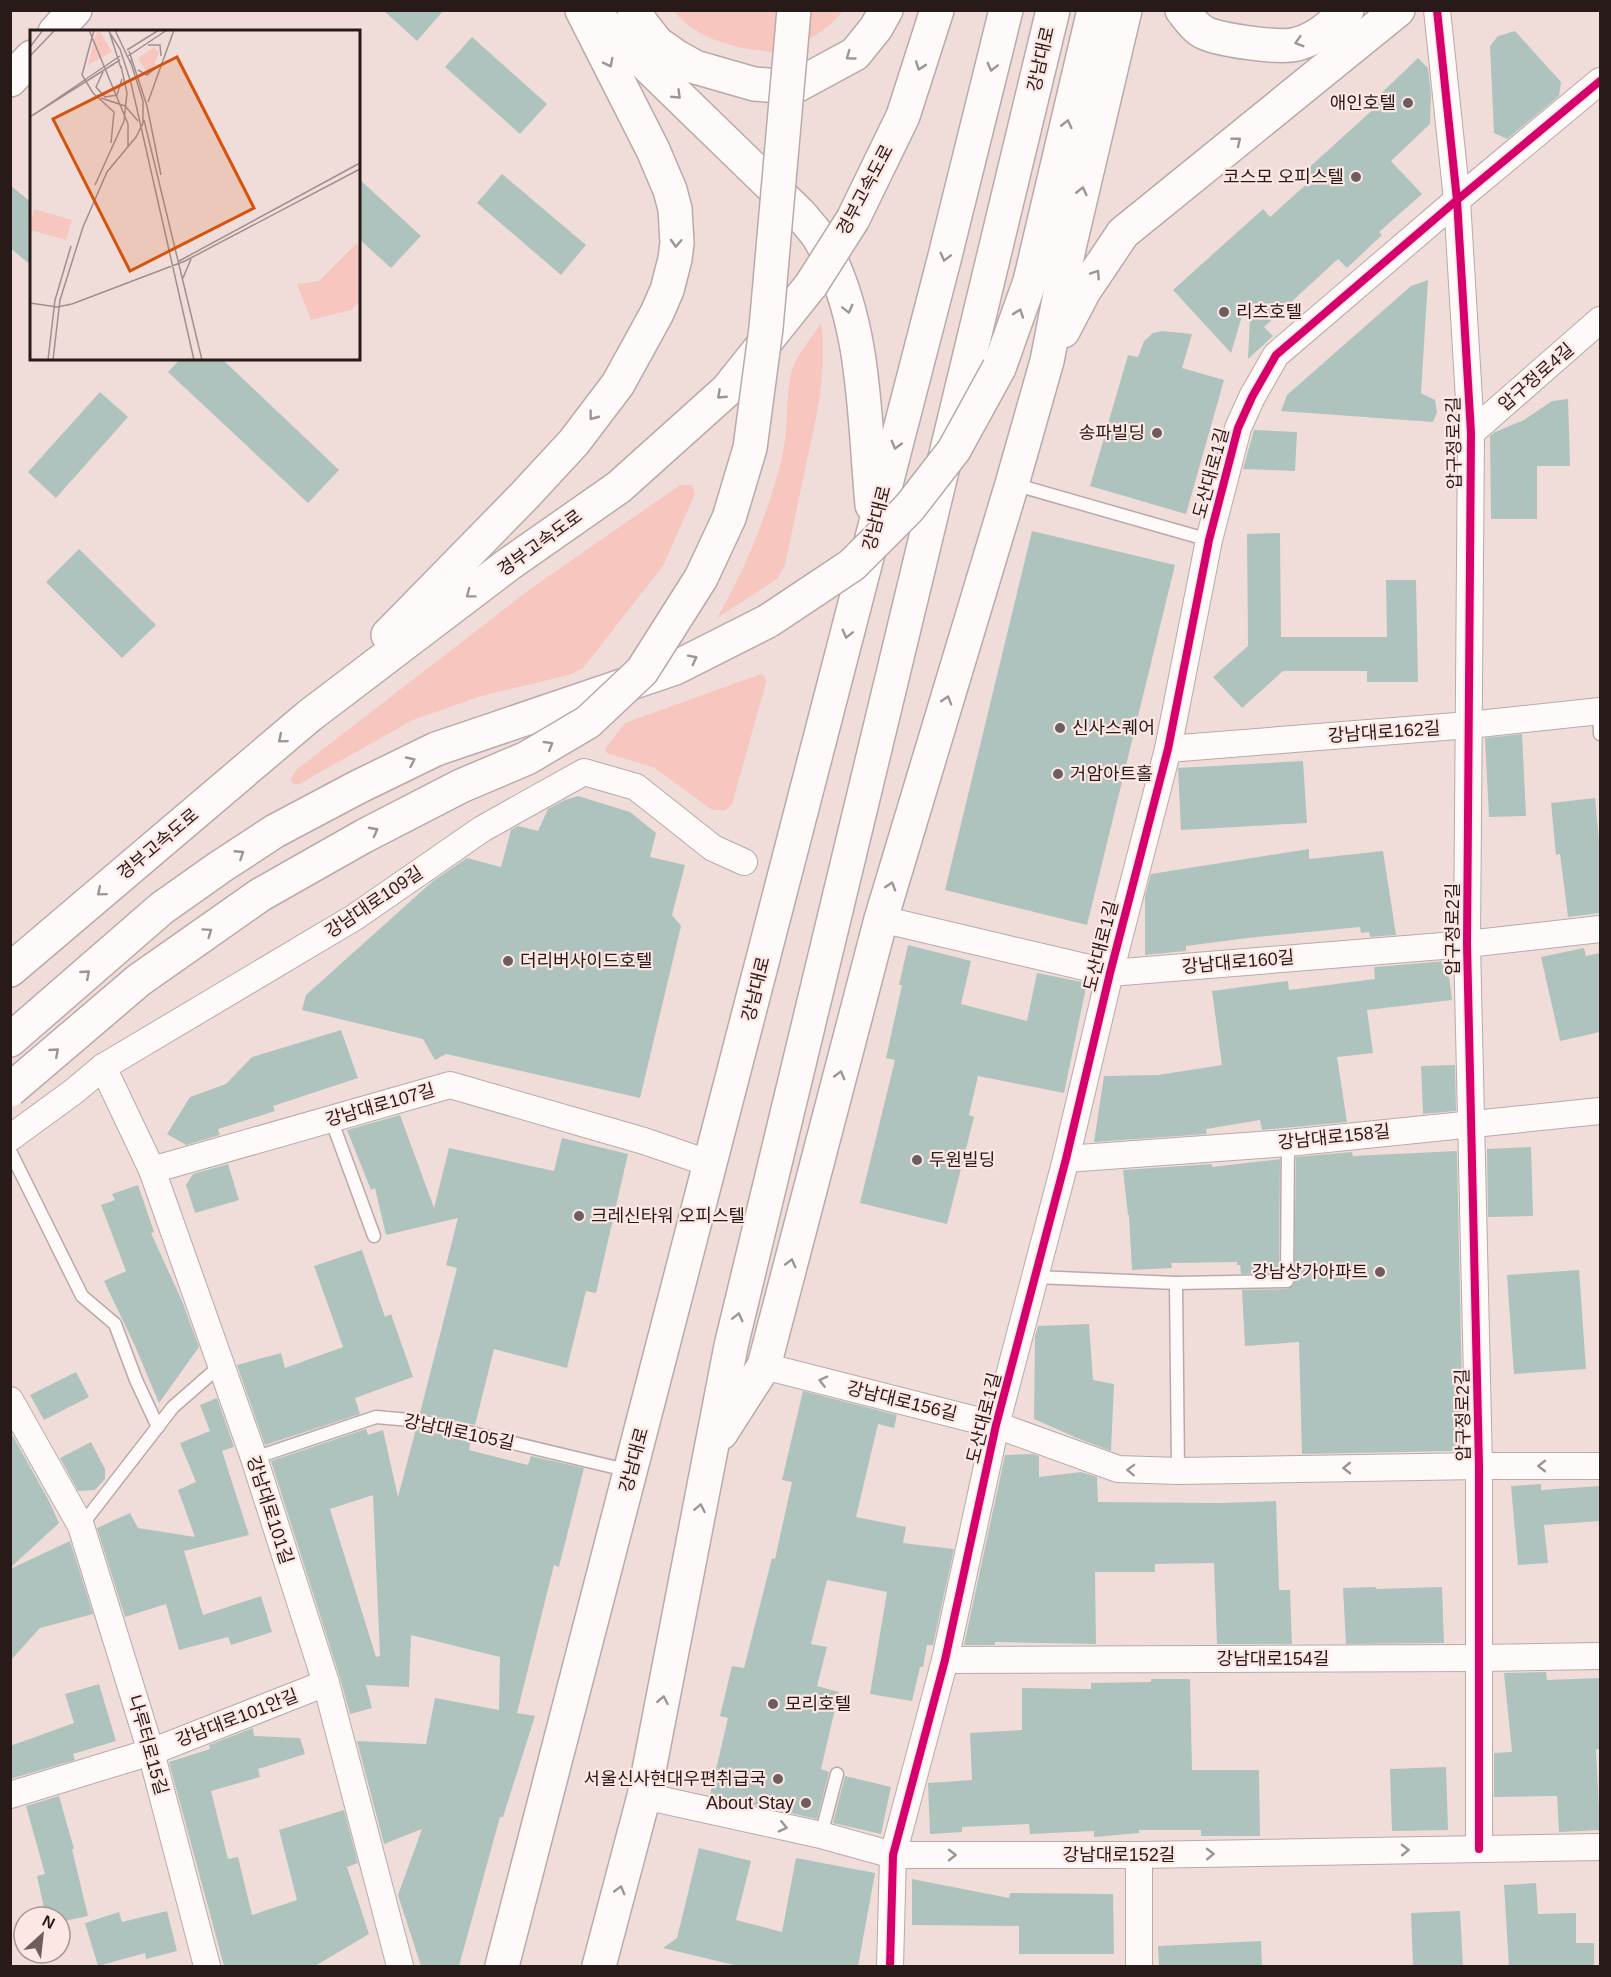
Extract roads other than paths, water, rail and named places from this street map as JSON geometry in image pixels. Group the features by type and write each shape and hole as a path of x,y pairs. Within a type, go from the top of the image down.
{"main road":[{"path":"57,30 75,10"},
{"path":"309,716 574,442 618,384 663,302 677,243 675,209 670,190 653,150 582,10"},
{"path":"590,10 800,214 821,240 836,269 846,298 856,344 874,529"},
{"path":"634,10 657,43 695,67 754,84 794,87 855,54 876,28 886,10"},
{"path":"10,1090 139,980 260,895 364,836 460,786 527,758 588,722 642,671 701,579 729,518 750,448 766,328 794,10"},
{"name":"경부고속도로","path":"10,970 309,716 509,564 619,487 727,390 811,285 853,219 903,116 937,10"},
{"name":"강남대로","path":"502,1966 711,1164 1006,10"},
{"name":"강남대로","path":"608,1957 644,1797 731,1346 1053,10"},
{"path":"10,1040 162,909 275,831 358,787 436,750 675,668 768,621 852,565 909,508 954,450 999,368 1030,281 1094,10"},
{"path":"711,1450 764,1365 881,920 1047,362 1069,248 1125,10"},
{"path":"1182,10 1194,25 1209,34 1262,44 1289,45 1298,44 1326,30 1347,10"},
{"path":"1047,362 1084,291 1124,233 1398,10"},
{"path":"10,80 30,59"}],"street":[{"name":"압구정로2길","path":"1437,10 1457,200 1471,434 1467,944 1479,1466 1479,1849"},
{"name":"도산대로1길","path":"890,1966 893,1855 945,1660 996,1425 1036,1277 1110,973 1168,749 1209,540 1238,428 1252,397 1276,355 1600,81"},
{"name":"압구정로4길","path":"1471,434 1600,320"},
{"name":"강남대로162길","path":"1168,749 1469,725 1600,719"},
{"name":"강남대로109길","path":"10,1138 103,1067 274,968 355,917 482,829 584,772 636,787 713,849 744,862"},
{"name":"강남대로160길","path":"881,920 1110,973 1467,944 1600,929"},
{"name":"강남대로101길","path":"103,1067 152,1170 254,1458 326,1683 400,1966"},
{"name":"강남대로107길","path":"152,1170 450,1085 633,1137 711,1164"},
{"name":"강남대로158길","path":"1066,1159 1288,1143 1600,1111"},
{"name":"강남대로156길","path":"764,1365 996,1425 1118,1469 1178,1471 1600,1466"},
{"name":"나루터로15길","path":"12,1409 81,1526 151,1752 207,1966"},
{"name":"강남대로154길","path":"945,1660 1480,1659 1600,1656"},
{"name":"강남대로101안길","path":"10,1795 151,1752 326,1683"},
{"name":"강남대로152길","path":"644,1797 821,1835 893,1855 1138,1855 1600,1847"},
{"path":"1138,1855 1139,1966"}],"lane":[{"path":"1012,484 1209,540"},
{"path":"331,1119 374,1236"},
{"path":"1036,1277 1176,1283 1287,1281 1288,1143"},
{"path":"10,1151 82,1296 115,1324 136,1380 158,1427"},
{"path":"1176,1283 1178,1471"},
{"path":"81,1526 173,1407 221,1365"},
{"name":"강남대로105길","path":"254,1458 376,1417 421,1421 631,1471"},
{"path":"821,1835 837,1774"}],"place":[{"name":"애인호텔","path":"1408,103"},
{"name":"코스모 오피스텔","path":"1356,177"},
{"name":"리츠호텔","path":"1224,312"},
{"name":"송파빌딩","path":"1157,433"},
{"name":"신사스퀘어","path":"1060,728"},
{"name":"거암아트홀","path":"1058,774"},
{"name":"더리버사이드호텔","path":"508,961"},
{"name":"두원빌딩","path":"917,1160"},
{"name":"크레신타워 오피스텔","path":"579,1216"},
{"name":"강남상가아파트","path":"1380,1272"},
{"name":"모리호텔","path":"773,1704"},
{"name":"서울신사현대우편취급국","path":"778,1779"},
{"name":"About Stay","path":"806,1803"}]}
